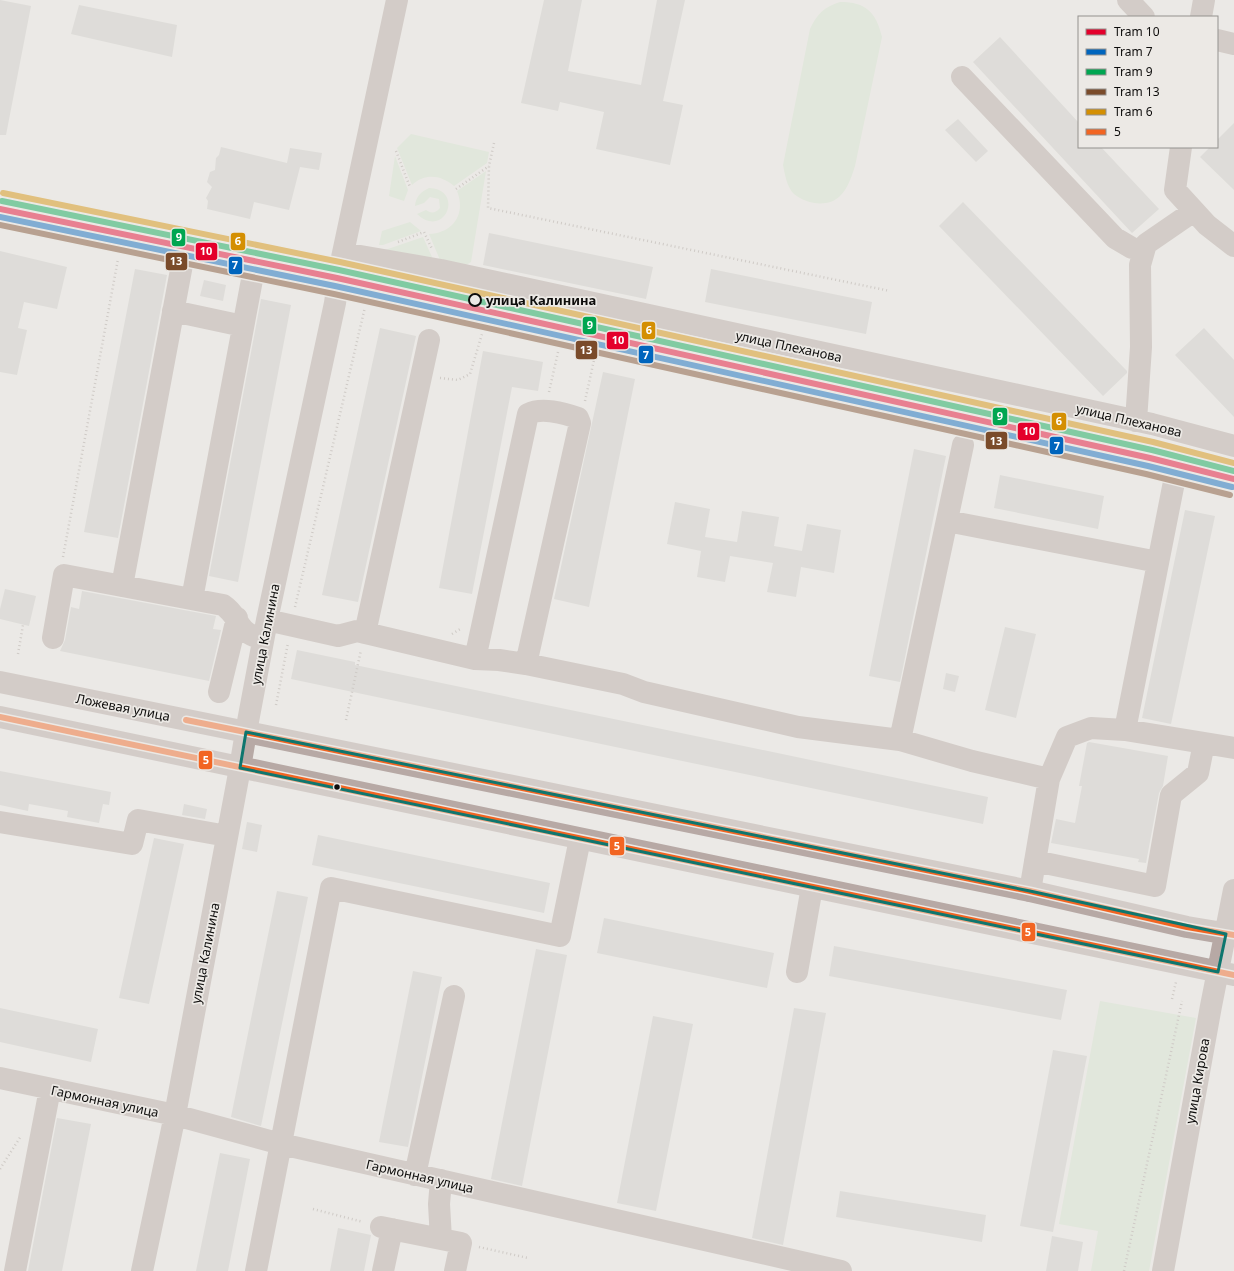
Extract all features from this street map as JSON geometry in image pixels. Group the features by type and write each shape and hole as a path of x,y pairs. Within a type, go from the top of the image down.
{"main road":[{"name":"Ложевая улица","path":"0,682 1030,891 1187,927 1230,934"},
{"path":"0,717 1226,974"},
{"name":"улица Калинина","path":"240,768 246,732"},
{"name":"улица Кирова","path":"1163,1271 1226,974 1234,890"}],"street":[{"name":"улица Калинина","path":"246,732 265,630 333,311 336,285 397,0"},
{"path":"1128,0 1143,16"},
{"path":"1201,16 1204,0"},
{"path":"1218,40 1234,44"},
{"path":"962,77 1115,238 1132,248 1144,250"},
{"path":"1181,148 1175,190 1207,225 1234,246"},
{"path":"1136,420 1141,347 1140,265 1144,250 1146,244 1194,211"},
{"path":"0,218 336,285"},
{"name":"улица Плеханова","path":"343,253 441,270 1136,420 1234,446"},
{"path":"122,586 184,254"},
{"path":"192,599 254,269"},
{"path":"173,311 243,326"},
{"path":"365,633 429,340"},
{"path":"474,659 528,414 534,411 545,411 578,418 580,423 526,664"},
{"path":"900,740 963,445"},
{"path":"1125,730 1174,482"},
{"path":"947,521 1158,562"},
{"path":"53,638 64,575 223,605 230,610 237,618 243,629 248,633 291,626 338,636 357,631 474,659 499,660 526,664 623,684 644,692 798,727 900,740 972,761 1049,779"},
{"path":"219,692 237,618"},
{"path":"1030,891 1049,779 1067,737 1092,728 1125,730 1234,748"},
{"path":"1035,861 1155,886 1171,795 1198,773 1204,743"},
{"name":"улица Калинина","path":"142,1271 175,1115 240,768"},
{"path":"0,822 132,844 138,820 227,836"},
{"path":"256,1271 331,888 560,936 580,839"},
{"path":"797,972 812,887"},
{"path":"415,1175 454,996"},
{"name":"Гармонная улица","path":"0,1078 175,1115 281,1144 841,1271"},
{"path":"15,1271 50,1089"},
{"path":"441,1180 439,1204 451,1241 455,1271"},
{"path":"383,1271 386,1228 451,1241"}],"path":[{"path":"494,143 489,166 488,208 890,291"},
{"path":"396,151 410,187"},
{"path":"456,189 489,166"},
{"path":"64,575 62,558 121,242"},
{"path":"276,705 291,626 364,307"},
{"path":"421,376 458,380 470,374 482,334"},
{"path":"545,411 558,352"},
{"path":"580,423 594,360"},
{"path":"18,654 23,625"},
{"path":"346,720 365,633"},
{"path":"1172,999 1178,976"},
{"path":"1124,1271 1182,1001"},
{"path":"313,1209 386,1228"},
{"path":"451,1241 528,1258"}],"highlighted area":[{"path":"246,732 1030,891 1226,934 1218,972 240,768"}],"green space":[{"path":"840,2 857,4 868,10 877,21 882,37 851,179 843,193 835,200 817,203 805,200 794,194 788,184 783,165 810,29 815,19 825,9"},
{"path":"411,134 489,152 487,163 454,186 449,182 433,177 422,179 412,185 397,148"},
{"path":"395,156 408,190 404,201 389,196"},
{"path":"486,171 471,262 463,267 443,267 429,234 438,233 451,226 459,214 460,207 457,191"},
{"path":"429,188 440,190 446,196 448,204 447,211 443,217 436,221 427,220 417,214 426,210 432,212 437,211 440,208 439,199 430,197 424,203 415,206 419,195"},
{"path":"410,222 421,231 383,245 379,245 382,231"},
{"path":"423,237 436,266 382,251"},
{"path":"1100,1001 1196,1018 1149,1271 1091,1271 1098,1231 1059,1224"}],"building":[{"path":"0,0 31,6 6,135 0,135"},
{"path":"544,0 582,0 568,71 641,85 657,0 685,0 663,101 683,105 670,165 596,149 604,112 560,102 558,111 521,103"},
{"path":"79,5 177,25 172,57 71,34"},
{"path":"1000,37 1078,122 1078,148 1102,148 1159,209 1132,233 973,62"},
{"path":"958,119 988,151 976,162 945,130"},
{"path":"1234,123 1234,190 1200,157 1209,148 1218,148 1218,139"},
{"path":"221,147 287,163 290,148 322,153 319,170 300,167 289,210 254,202 250,219 207,209 208,201 206,198 212,187 207,182 210,172 215,170 216,158 219,155"},
{"path":"963,202 1127,371 1127,373 1103,396 939,226"},
{"path":"489,233 653,267 646,299 483,265"},
{"path":"0,251 67,267 57,309 24,302 18,328 27,330 17,375 0,372"},
{"path":"135,269 167,275 118,538 84,532"},
{"path":"711,269 872,302 866,334 705,302"},
{"path":"204,280 226,285 223,301 200,296"},
{"path":"261,299 291,305 238,582 209,576"},
{"path":"380,328 416,336 358,602 322,595"},
{"path":"1204,328 1234,360 1234,417 1175,355"},
{"path":"483,351 543,362 538,391 512,387 472,594 439,588"},
{"path":"603,372 635,379 589,607 554,599"},
{"path":"914,449 946,456 900,682 869,676"},
{"path":"1000,475 1104,496 1098,529 994,508"},
{"path":"675,502 710,509 705,537 737,542 742,511 779,517 774,546 802,551 807,524 841,530 834,573 801,567 796,597 767,592 773,563 730,556 725,582 697,577 701,551 667,544"},
{"path":"1185,510 1215,516 1171,724 1142,718"},
{"path":"5,589 36,596 29,626 0,619 0,609"},
{"path":"82,591 216,616 213,629 221,630 209,681 60,651 65,640 71,607 79,609"},
{"path":"1005,627 1036,634 1016,718 985,710"},
{"path":"297,650 355,662 355,665 988,797 983,824 291,679"},
{"path":"946,673 959,676 955,692 943,689"},
{"path":"1089,742 1168,756 1163,786 1159,793 1146,863 1138,862 1139,859 1051,843 1056,819 1075,823 1082,786 1079,786 1087,743"},
{"path":"0,771 111,792 109,805 103,804 99,823 67,817 68,811 29,804 28,811 0,805"},
{"path":"184,804 207,809 205,819 182,815"},
{"path":"247,822 262,825 257,852 242,849"},
{"path":"318,835 550,883 544,913 312,865"},
{"path":"154,838 184,844 149,1004 119,998"},
{"path":"277,891 308,897 261,1126 231,1117"},
{"path":"604,918 774,953 767,988 597,953"},
{"path":"834,946 1067,990 1061,1020 829,976"},
{"path":"536,949 567,955 522,1186 491,1179"},
{"path":"413,971 442,977 408,1147 379,1142"},
{"path":"0,1008 98,1029 91,1062 0,1042"},
{"path":"794,1008 826,1013 783,1245 752,1238"},
{"path":"653,1016 693,1024 656,1211 617,1203"},
{"path":"1053,1050 1087,1056 1053,1232 1020,1226"},
{"path":"57,1118 91,1124 62,1271 28,1271"},
{"path":"220,1153 250,1159 228,1271 196,1271"},
{"path":"840,1191 986,1215 982,1242 836,1217"},
{"path":"338,1228 371,1235 364,1271 330,1271"},
{"path":"1052,1236 1083,1242 1078,1271 1046,1271"}],"tram line":[{"name":"6","path":"3,193 340,262 1153,442 1234,463"},
{"name":"9","path":"2,201 339,270 1152,450 1234,471"},
{"name":"10","path":"0,209 337,278 1150,458 1234,479"},
{"name":"7","path":"0,217 335,286 1148,466 1232,487"},
{"name":"13","path":"0,225 334,294 1146,474 1230,495"}],"transit line":[{"name":"5","path":"0,717 1234,975"},
{"name":"5","path":"186,720 1030,891 1187,927 1234,935"}],"place":[{"name":"улица Калинина","path":"475,300"}]}
